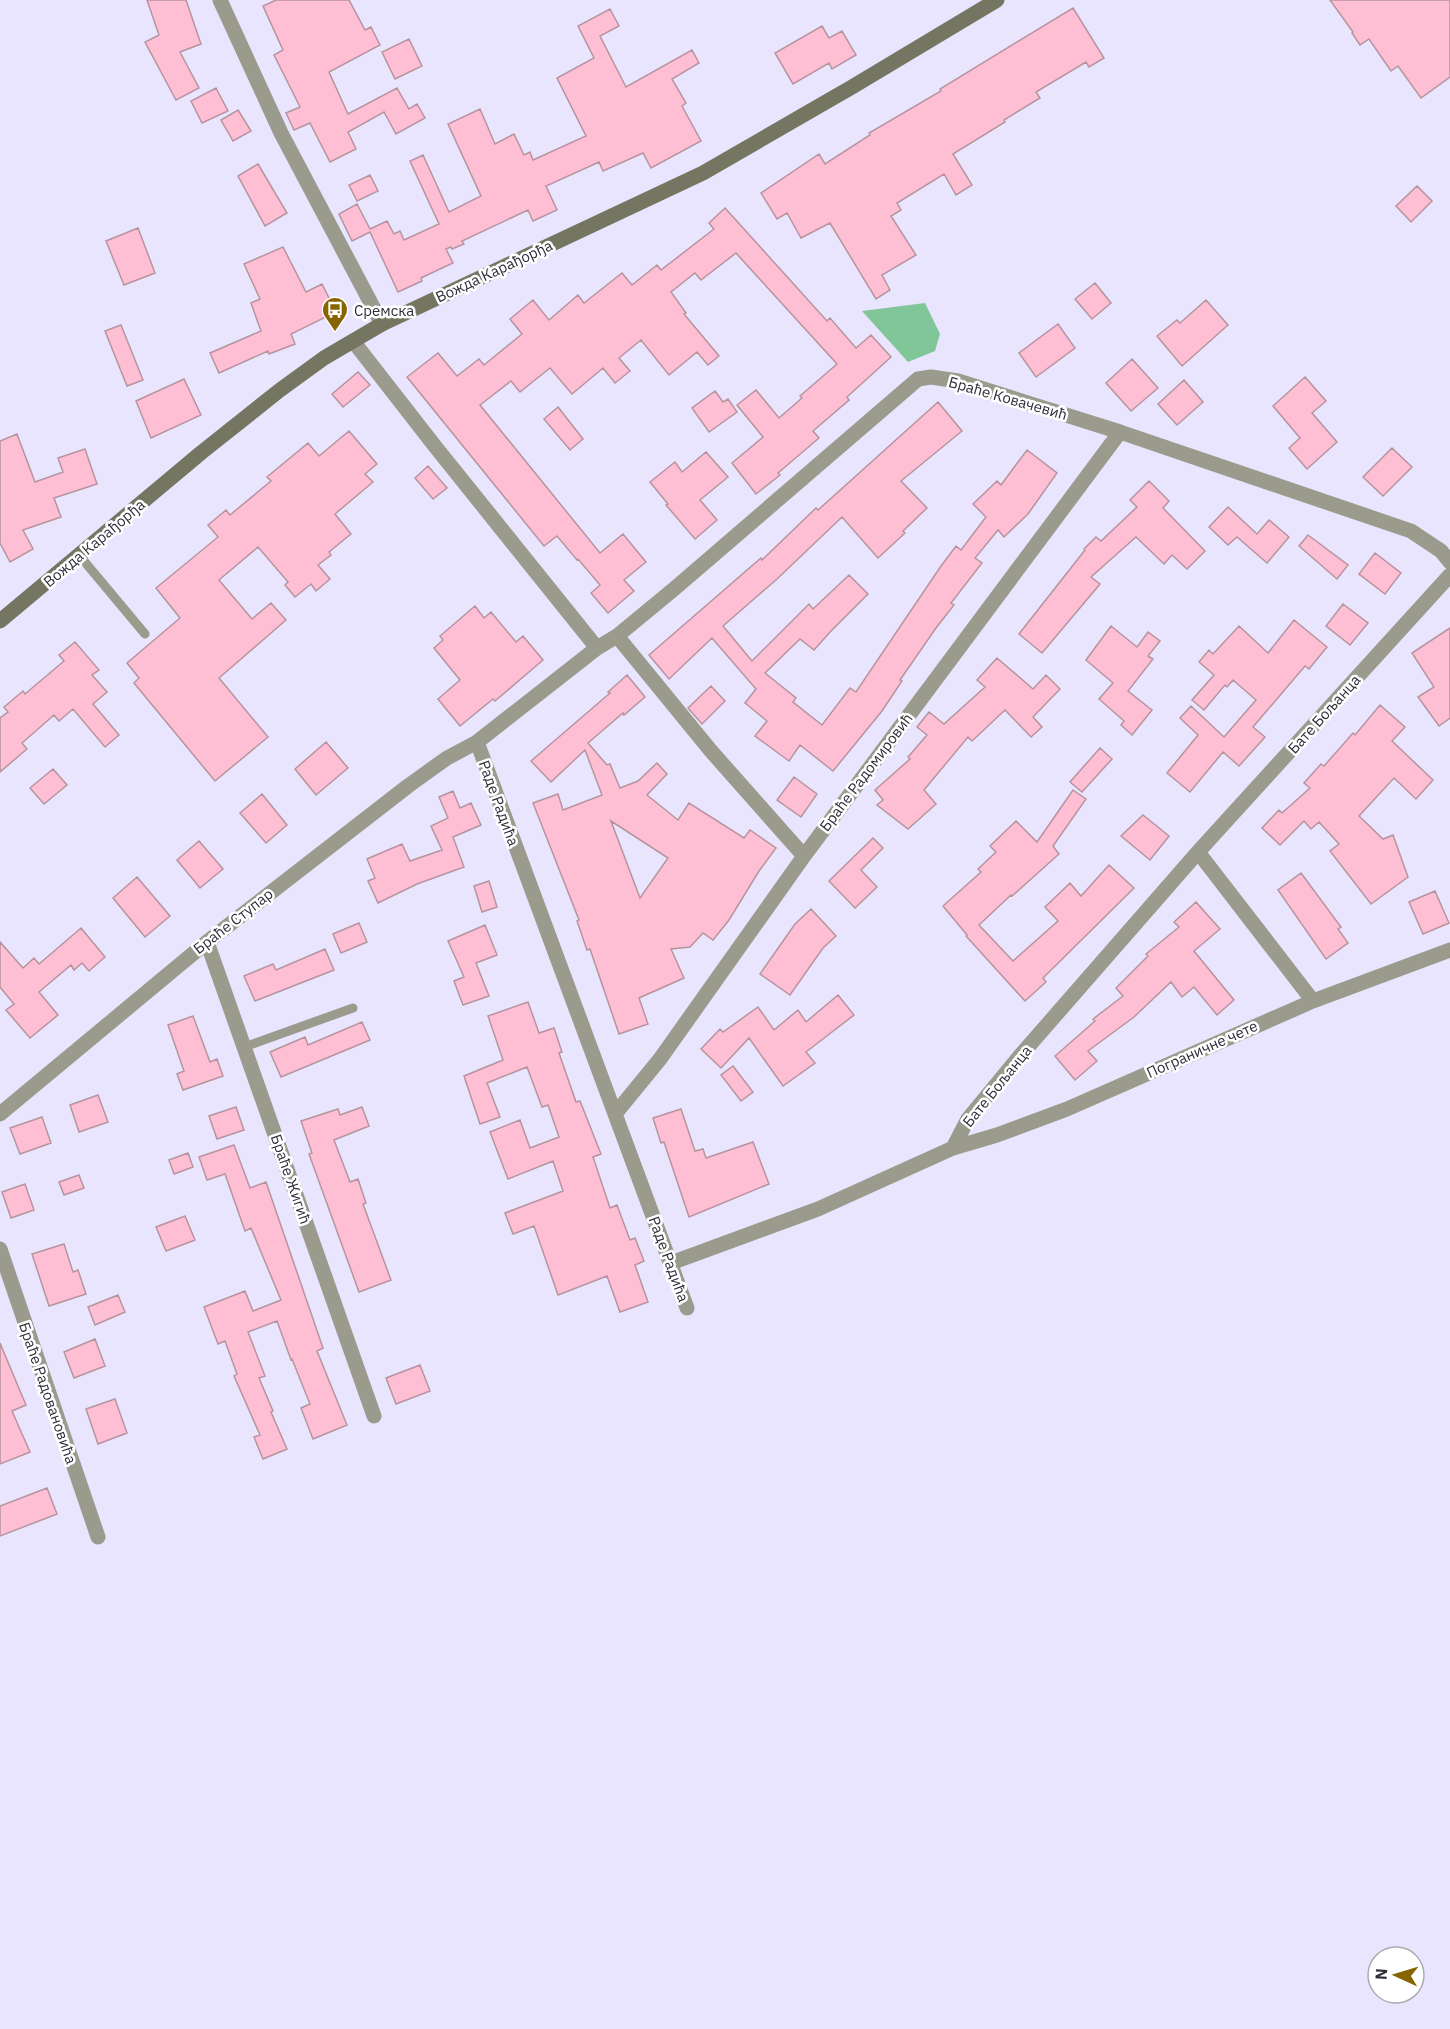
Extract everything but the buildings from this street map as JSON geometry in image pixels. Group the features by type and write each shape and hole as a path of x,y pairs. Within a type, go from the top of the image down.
{"main road":[{"name":"Вожда Карађорђа","path":"0,621 280,390 353,341 382,324 703,173 997,0"}],"street":[{"path":"220,0 281,133 382,324"},
{"path":"353,341 597,648"},
{"name":"Браће Ковачевић","path":"597,648 616,636 674,589 918,379 931,377 958,381 1120,432 1411,531 1441,551 1450,562"},
{"name":"Браће Радомировић","path":"615,1114 660,1059 804,856 1120,432"},
{"name":"Бате Бољанца","path":"953,1148 968,1119 1012,1066 1198,852 1450,575"},
{"path":"616,636 711,751 804,856"},
{"name":"Раде Радића","path":"597,648 477,742 687,1308"},
{"name":"Браће Ступар","path":"0,1114 207,942 408,786 447,758 477,742"},
{"path":"1198,852 1313,1001"},
{"name":"Браће Жигић","path":"207,942 374,1416"},
{"name":"Пограничне чете","path":"953,1148 997,1135 1067,1109 1313,1001 1450,950"},
{"path":"671,1263 818,1209 953,1148"},
{"name":"Браће Радовановића","path":"0,1249 98,1538"}],"lane":[{"path":"79,555 145,634"},
{"path":"244,1047 353,1008"}],"green space":[{"path":"925,303 940,334 935,351 908,362 862,311"}],"place":[{"name":"Сремска","path":"335,333"}]}
